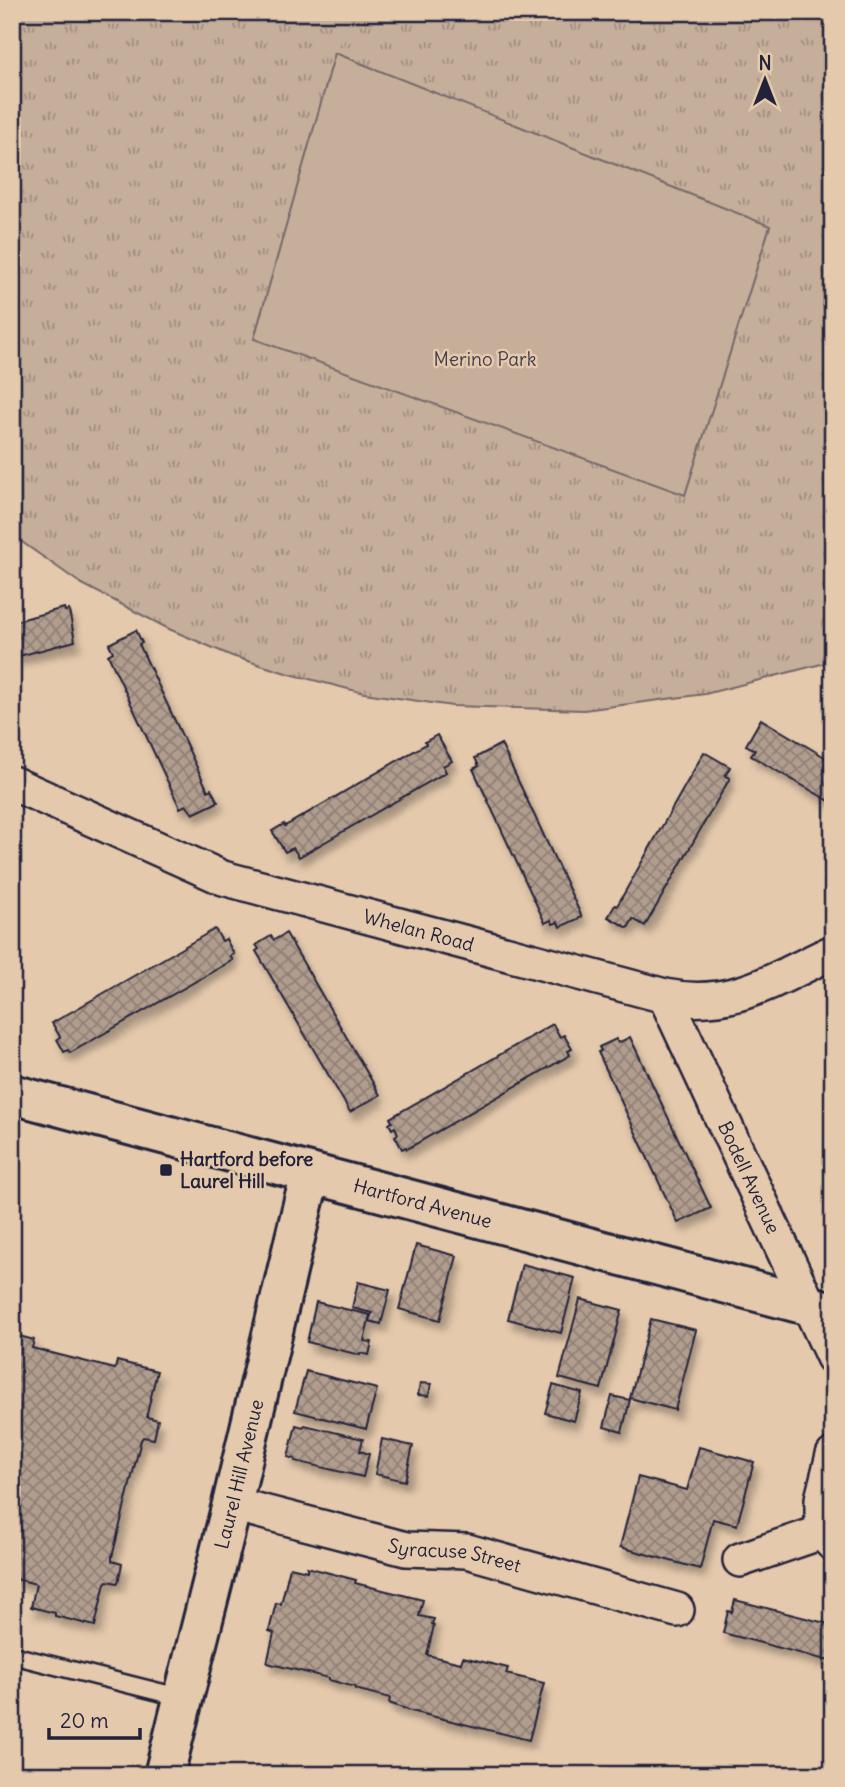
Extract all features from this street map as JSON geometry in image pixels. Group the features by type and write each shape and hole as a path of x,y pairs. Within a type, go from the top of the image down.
{"main road":[{"name":"Hartford Avenue","path":"12,1094 821,1309"},
{"name":"Laurel Hill Avenue","path":"164,1775 312,1174"}],"street":[{"name":"Whelan Road","path":"12,782 223,878 664,996 710,1001 736,996 833,952"},
{"name":"Bodell Avenue","path":"664,996 821,1309 833,1357"},
{"path":"740,1560 828,1538 822,1499 833,1455"},
{"name":"Syracuse Street","path":"232,1504 406,1549 467,1551 677,1610"}],"lane":[{"path":"12,1655 184,1699"}],"green space":[{"name":"Merino Park","path":"12,12 833,12 833,661 705,694 584,710 452,706 364,693 232,656 169,629 80,583 12,535"},
{"path":"335,53 770,226 685,495 254,339"}],"building":[{"path":"64,608 65,611 69,610 75,641 12,658 12,622"},
{"path":"136,630 142,643 139,644 208,791 211,789 218,802 193,814 186,805 180,808 108,655 113,652 109,644"},
{"path":"761,719 833,762 833,803 751,756 755,750 746,745"},
{"path":"437,735 452,761 443,766 446,772 299,857 293,848 285,852 272,831 426,744 425,742"},
{"path":"501,744 582,917 560,927 558,922 553,924 551,920 545,923 473,769 479,766 475,758"},
{"path":"704,752 730,767 725,776 730,778 645,926 633,919 628,928 608,917 615,905 617,906"},
{"path":"215,929 222,941 226,939 234,954 230,956 233,960 70,1053 68,1050 64,1052 52,1023"},
{"path":"286,933 380,1095 350,1112 256,951 259,949 256,945 271,936 274,940"},
{"path":"553,1024 560,1037 564,1035 572,1049 568,1051 570,1055 407,1149 402,1149 395,1136 398,1134 395,1127 392,1129 389,1124 392,1122 390,1118"},
{"path":"630,1037 711,1208 678,1223 598,1052 601,1051 599,1047 616,1039 618,1043"},
{"path":"416,1245 457,1256 440,1320 399,1309"},
{"path":"522,1264 575,1278 561,1333 508,1319"},
{"path":"358,1282 390,1290 381,1324 369,1321 372,1313 352,1308"},
{"path":"580,1299 622,1310 601,1389 559,1378"},
{"path":"316,1302 370,1315 364,1341 372,1342 369,1355 307,1342"},
{"path":"651,1319 696,1330 675,1410 630,1398"},
{"path":"12,1334 34,1340 32,1348 115,1369 117,1361 157,1371 147,1414 147,1417 158,1420 154,1439 143,1437 141,1440 112,1557 112,1561 122,1564 118,1583 105,1583 95,1626 31,1607 36,1584 12,1578"},
{"path":"306,1371 377,1389 366,1429 295,1411"},
{"path":"420,1383 431,1384 429,1396 418,1395"},
{"path":"553,1385 582,1393 574,1421 545,1413"},
{"path":"612,1396 630,1400 622,1432 604,1427"},
{"path":"296,1425 363,1439 360,1451 369,1454 363,1477 288,1457"},
{"path":"382,1439 413,1446 405,1481 375,1474"},
{"path":"699,1447 754,1462 737,1525 713,1519 700,1569 620,1547 638,1477 687,1490"},
{"path":"290,1567 307,1571 307,1567 356,1580 355,1583 423,1600 419,1616 434,1619 427,1655 461,1663 463,1657 508,1668 506,1674 544,1683 529,1740 411,1711 389,1703 390,1698 355,1689 329,1678 267,1663 274,1633 269,1631 276,1603 281,1604"},
{"path":"735,1600 833,1625 833,1662 723,1633 728,1611 732,1612"}],"place":[{"name":"Hartford before Laurel Hill","path":"166,1170"}]}
